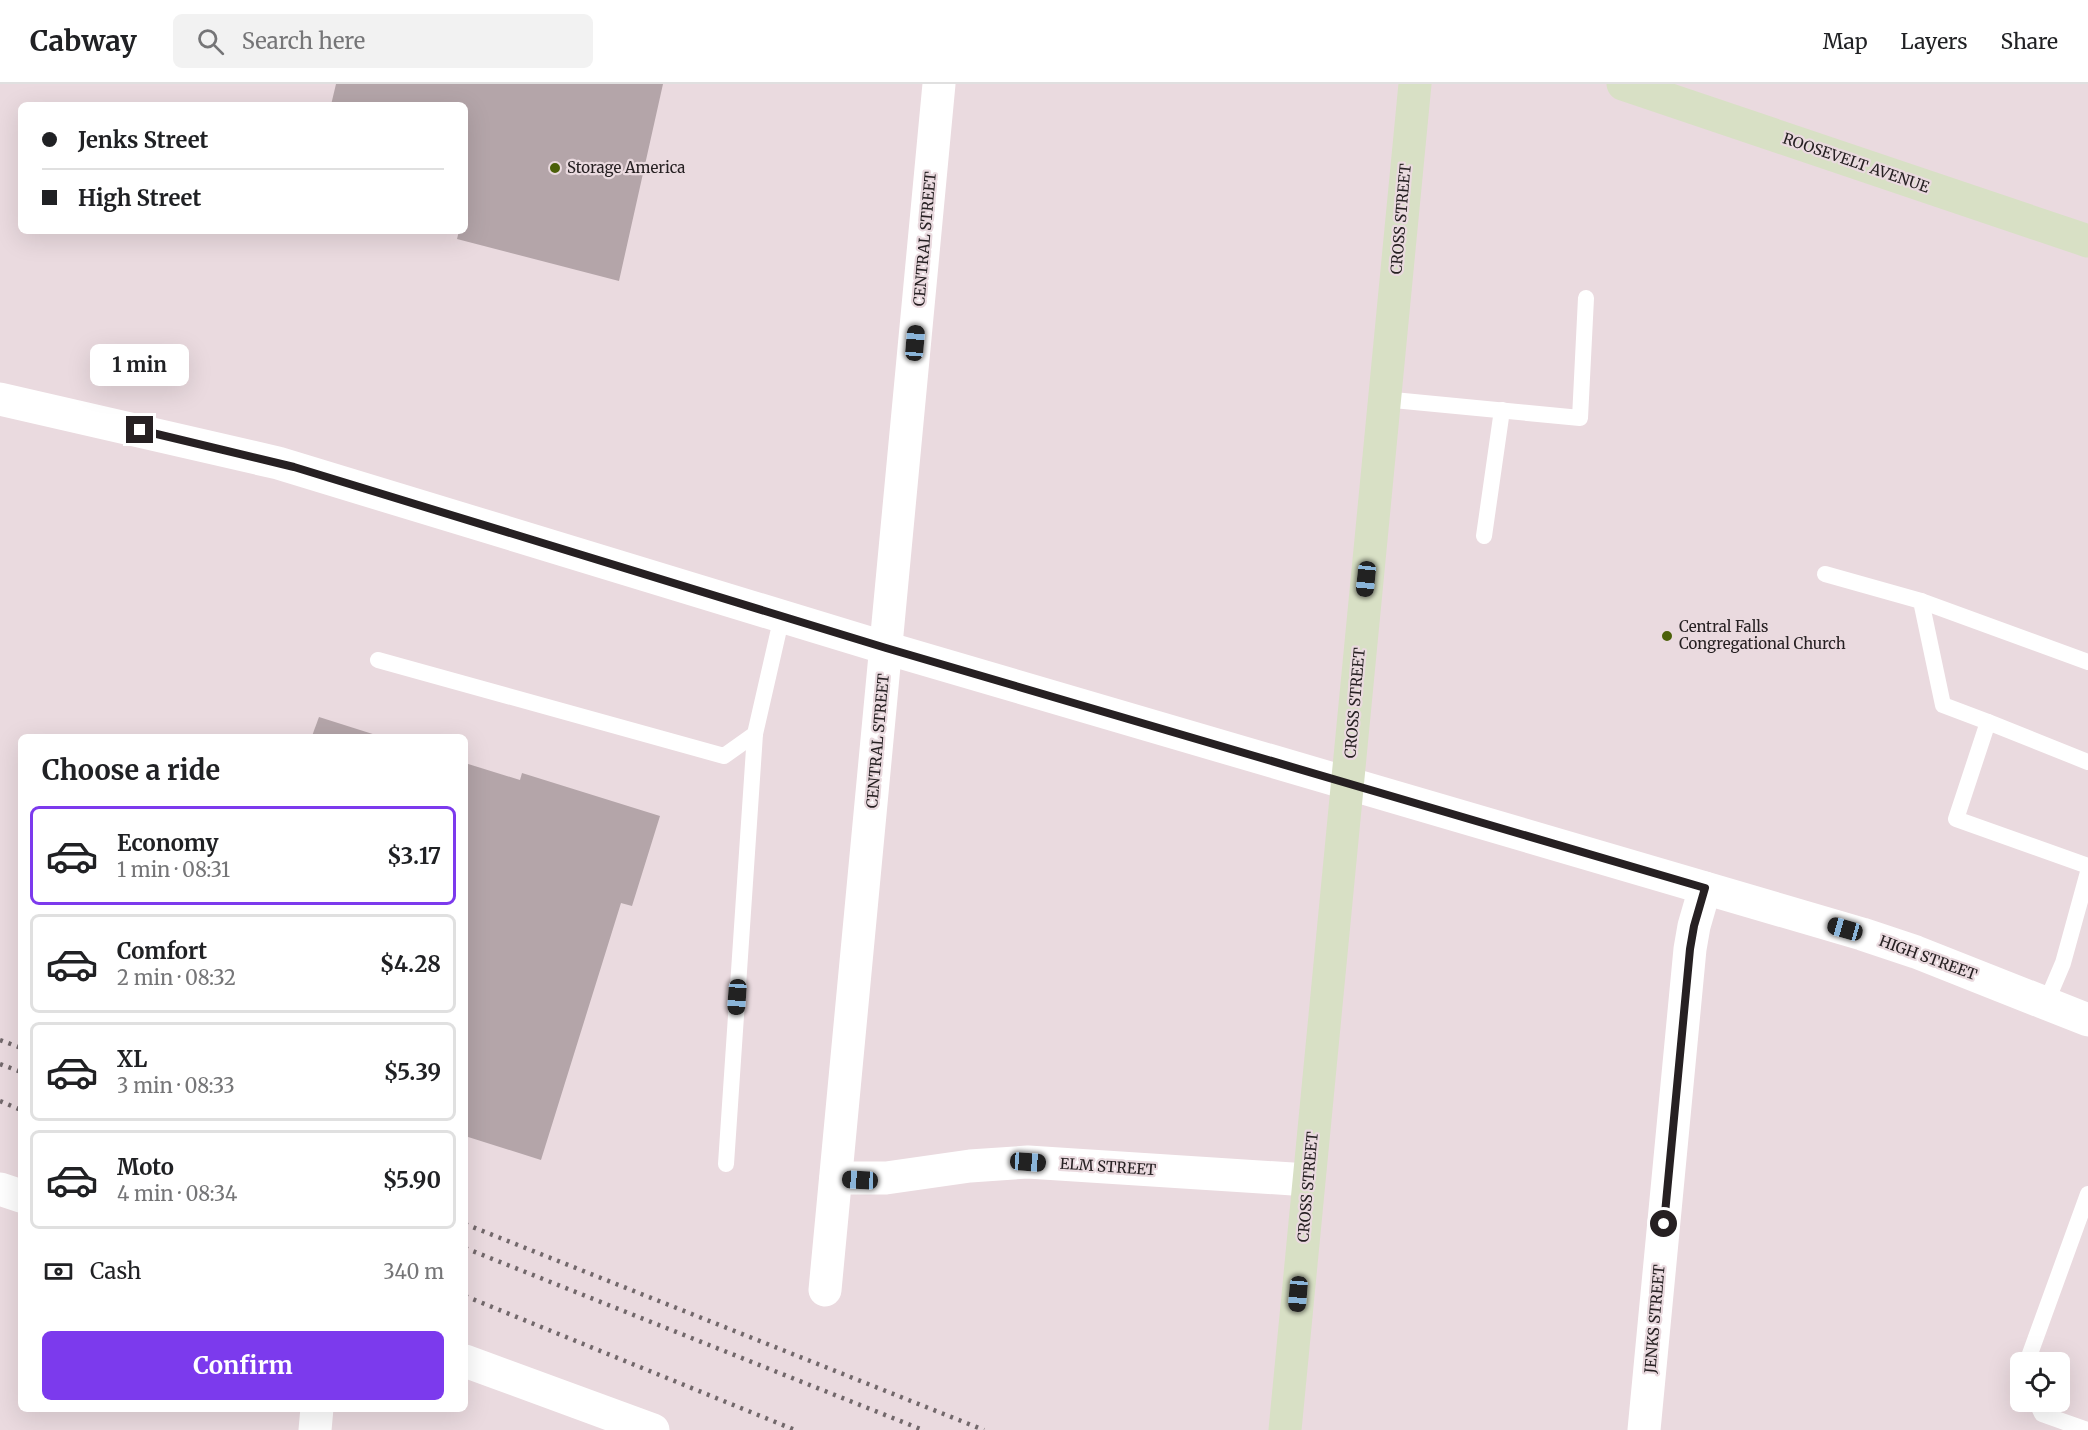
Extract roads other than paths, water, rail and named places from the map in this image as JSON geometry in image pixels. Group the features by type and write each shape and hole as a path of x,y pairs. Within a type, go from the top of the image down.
{"main road":[{"name":"CROSS STREET","path":"1285,1430 1415,84"},
{"name":"ROOSEVELT AVENUE","path":"1623,84 2088,242"}],"street":[{"name":"CENTRAL STREET","path":"825,1290 939,84"},
{"name":"HIGH STREET","path":"0,399 278,463 886,648 1862,934 1916,952 2088,1020"},
{"name":"JENKS STREET","path":"1644,1430 1690,949 1705,888"},
{"name":"ELM STREET","path":"836,1178 886,1178 970,1166 1028,1162 1308,1180"},
{"path":"0,1189 18,1195"},
{"path":"468,1362 653,1430"},
{"path":"315,1430 317,1412"}],"lane":[{"path":"1383,399 1580,418 1586,298"},
{"path":"1484,536 1502,410"},
{"path":"1825,574 1921,601 2088,662"},
{"path":"1921,601 1943,705 2088,762"},
{"path":"726,1164 754,734 782,616"},
{"path":"378,660 724,756 754,734"},
{"path":"1988,722 1956,819 2088,866"},
{"path":"2046,1003 2085,900 2088,872"},
{"path":"2031,1352 2088,1194"},
{"path":"2041,1412 2087,1430"}],"railway":[{"path":"0,1040 18,1047"},
{"path":"0,1064 18,1071"},
{"path":"0,1101 18,1109"},
{"path":"468,1225 984,1430"},
{"path":"468,1249 923,1430"},
{"path":"468,1297 795,1430"}],"place":[{"name":"Storage America","path":"555,168"},
{"name":"Central Falls Congregational Church","path":"1667,636"}]}
